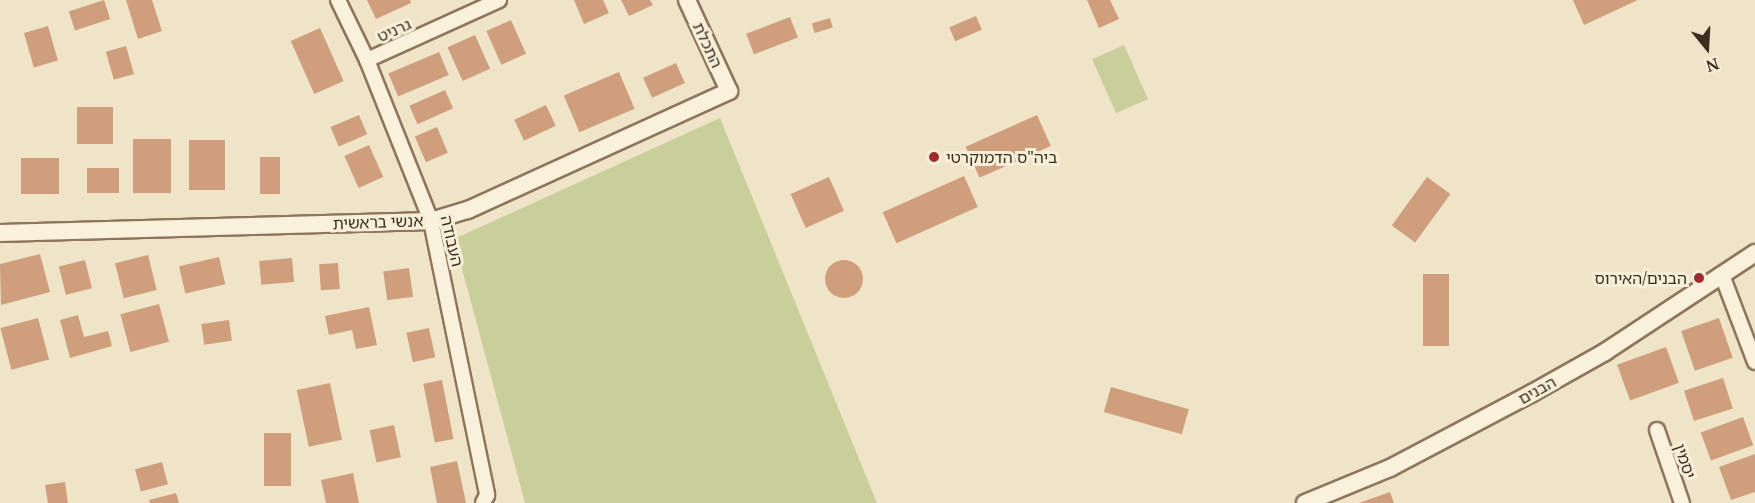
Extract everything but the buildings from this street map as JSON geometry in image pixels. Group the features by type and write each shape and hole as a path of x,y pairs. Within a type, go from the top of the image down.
{"street":[{"name":"העבודה","path":"338,0 368,60 432,221 487,495 483,503"},
{"name":"גרניט","path":"368,60 499,0"},
{"name":"התכלת","path":"687,0 729,91"},
{"name":"אנשי בראשית","path":"0,232 432,221 468,210 729,91"},
{"name":"הבנים","path":"1305,503 1390,468 1532,393 1605,352 1755,253"},
{"path":"1722,275 1755,362"},
{"name":"יסמין","path":"1657,430 1682,503"}],"green space":[{"path":"1124,45 1148,99 1116,113 1092,59"},
{"path":"720,118 877,503 525,503 454,239"}],"place":[{"name":"ביה\"ס הדמוקרטי","path":"934,157"},
{"name":"הבנים/האירוס","path":"1699,278"}]}
